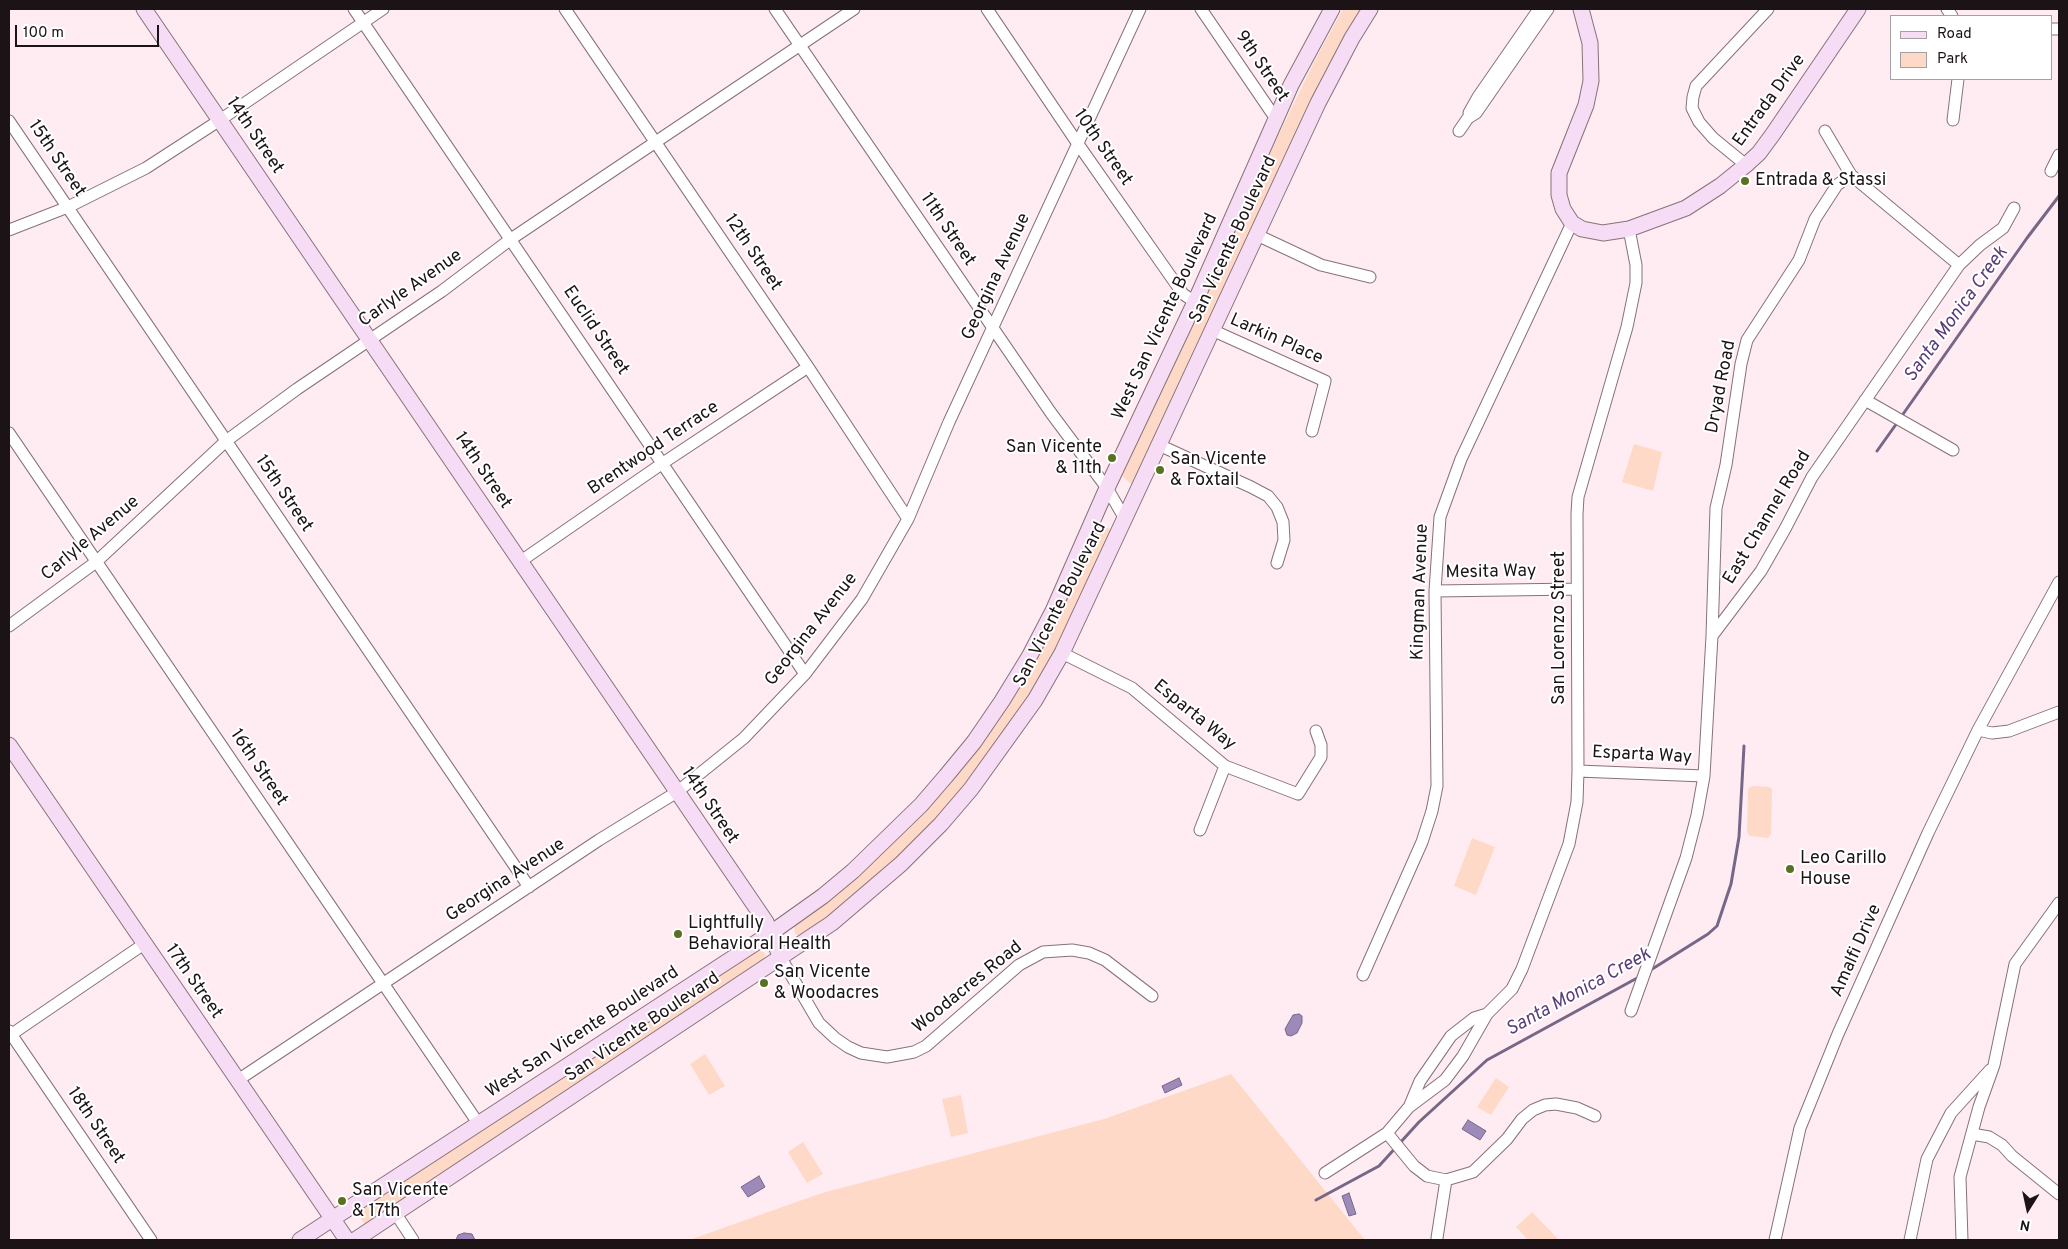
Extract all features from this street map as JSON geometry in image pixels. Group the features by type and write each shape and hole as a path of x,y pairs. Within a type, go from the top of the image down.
{"main road":[{"name":"14th Street","path":"144,9 766,922 781,958"},
{"name":"West San Vicente Boulevard","path":"300,1240 771,934 823,896 880,846 921,805 974,742 1029,657 1078,556 1107,488 1195,302 1276,119 1299,70 1332,9"},
{"name":"San Vicente Boulevard","path":"355,1240 832,923 870,892 940,824 971,789 1035,700 1062,653 1318,103 1352,38 1370,9"},
{"path":"1572,223 1563,209 1558,183 1559,173 1583,112 1591,81 1590,43 1580,9"},
{"name":"Entrada Drive","path":"1572,223 1582,229 1596,233 1629,229 1686,208 1720,186 1759,153 1858,9"},
{"name":"17th Street","path":"9,745 347,1240"}],"street":[{"name":"Euclid Street","path":"354,9 805,674"},
{"path":"9,230 68,207 146,168 383,9"},
{"name":"12th Street","path":"565,9 808,367 908,519"},
{"name":"11th Street","path":"775,9 1051,412 1107,488 1125,519"},
{"name":"Carlyle Avenue","path":"9,626 96,562 226,441 296,389 442,291 511,239 854,9"},
{"name":"10th Street","path":"987,9 1078,144 1184,294 1195,302"},
{"name":"Georgina Avenue","path":"238,1080 529,886 677,792 744,738 805,674 862,599 908,519 949,422 1140,9"},
{"name":"9th Street","path":"1201,9 1276,119"},
{"path":"1507,62 1539,9"},
{"path":"1459,131 1468,118 1470,108 1548,9"},
{"path":"1746,165 1713,138 1699,122 1692,108 1693,97 1696,86 1768,9"},
{"path":"1953,120 1958,80"},
{"name":"15th Street","path":"9,121 529,886"},
{"path":"1825,132 1851,174 1959,265"},
{"path":"2051,171 2059,155"},
{"name":"Dryad Road","path":"1712,636 1716,508 1726,466 1741,364 1747,340 1800,260 1815,219 1838,186 1851,174"},
{"name":"East Channel Road","path":"1712,636 1761,570 1812,477 1959,265 1980,245 2003,228 2014,208"},
{"name":"Kingman Avenue","path":"1363,975 1418,851 1432,811 1437,786 1435,591 1440,517 1461,459 1572,223"},
{"name":"San Lorenzo Street","path":"1325,1173 1387,1133 1409,1107 1445,1080 1463,1056 1487,1014 1512,989 1522,969 1569,844 1575,818 1578,771 1578,497 1627,327 1636,283 1636,265 1629,229"},
{"path":"1257,235 1321,265 1370,278"},
{"name":"Larkin Place","path":"1212,330 1325,381 1312,431"},
{"name":"Brentwood Terrace","path":"521,561 663,463 808,367"},
{"path":"1864,400 1953,450"},
{"name":"16th Street","path":"9,433 478,1123"},
{"path":"1160,445 1252,486 1268,496 1277,507 1283,522 1284,540 1277,563"},
{"name":"Amalfi Drive","path":"1775,1240 1800,1128 1815,1089 1928,833 1978,730 2059,582"},
{"name":"Mesita Way","path":"1435,591 1577,589"},
{"path":"1631,1011 1686,858 1697,815 1704,776 1712,636"},
{"name":"Esparta Way","path":"1062,653 1132,688 1225,766 1298,794 1322,757 1321,745 1316,731"},
{"path":"1978,730 1992,733 2009,731 2059,712"},
{"path":"1200,830 1225,766"},
{"name":"Esparta Way","path":"1578,771 1704,776"},
{"path":"1962,1240 1960,1177 1979,1107 1994,1065 2014,964 2059,903"},
{"path":"10,1034 144,944"},
{"name":"Woodacres Road","path":"781,958 819,1023 834,1038 862,1053 887,1057 914,1052 926,1046 1019,965 1043,952 1072,950 1089,953 1106,960 1152,996"},
{"name":"San Lorenzo Street","path":"1409,1107 1420,1082 1451,1036 1474,1018 1487,1014"},
{"name":"18th Street","path":"10,1034 151,1240"},
{"path":"1910,1240 1927,1159 1951,1113 1994,1065"},
{"path":"1387,1133 1414,1166 1427,1176 1446,1180 1473,1172 1507,1139 1522,1119 1539,1108 1556,1104 1577,1108 1595,1116"},
{"path":"1972,1134 1989,1137 2002,1145 2012,1156 2059,1194"},
{"path":"1436,1238 1446,1180"},
{"path":"396,1214 413,1240"}],"green space":[{"path":"1343,9 1361,9 1323,77 1133,486 1122,476 1280,132 1314,62"},
{"path":"1634,444 1662,452 1653,491 1622,482"},
{"path":"1102,525 1112,532 1074,619 1026,704 980,769 914,844 851,901 802,936 795,934 794,925 955,774 1097,529"},
{"path":"1752,786 1769,787 1772,789 1771,834 1768,838 1750,836 1747,832 1748,789"},
{"path":"1472,838 1495,847 1476,895 1454,886"},
{"path":"758,950 765,953 766,961 365,1225 357,1212"},
{"path":"705,1054 725,1086 709,1095 690,1064"},
{"path":"1231,1074 1365,1240 689,1240 822,1193 1104,1119"},
{"path":"1496,1078 1509,1087 1491,1115 1477,1107"},
{"path":"961,1095 968,1133 951,1137 942,1099"},
{"path":"803,1142 823,1174 807,1183 788,1152"},
{"path":"1532,1212 1559,1240 1528,1240 1516,1227"}],"shaded area":[{"path":"1299,1014 1302,1016 1302,1023 1297,1033 1291,1036 1287,1035 1285,1029 1293,1015"},
{"path":"1179,1078 1182,1085 1165,1093 1162,1086"},
{"path":"1468,1120 1486,1131 1480,1140 1462,1129"},
{"path":"759,1176 765,1187 748,1197 741,1187"},
{"path":"1349,1193 1356,1214 1349,1216 1342,1196"},
{"path":"464,1233 472,1234 475,1240 456,1240 458,1235"}],"waterway":[{"name":"Santa Monica Creek","path":"1901,417 2027,238 2059,196"},
{"name":"Santa Monica Creek","path":"1877,451 1897,423"},
{"name":"Santa Monica Creek","path":"1649,971 1708,934 1717,926 1731,884 1739,837 1744,746"},
{"name":"Santa Monica Creek","path":"1316,1200 1379,1166 1419,1122 1487,1060 1639,977"}],"place":[{"name":"Entrada & Stassi","path":"1745,181"},
{"name":"San Vicente & 11th","path":"1112,458"},
{"name":"San Vicente & Foxtail","path":"1160,470"},
{"name":"Leo Carillo House","path":"1790,869"},
{"name":"Lightfully Behavioral Health","path":"678,934"},
{"name":"San Vicente & Woodacres","path":"764,983"},
{"name":"San Vicente & 17th","path":"342,1201"}]}
